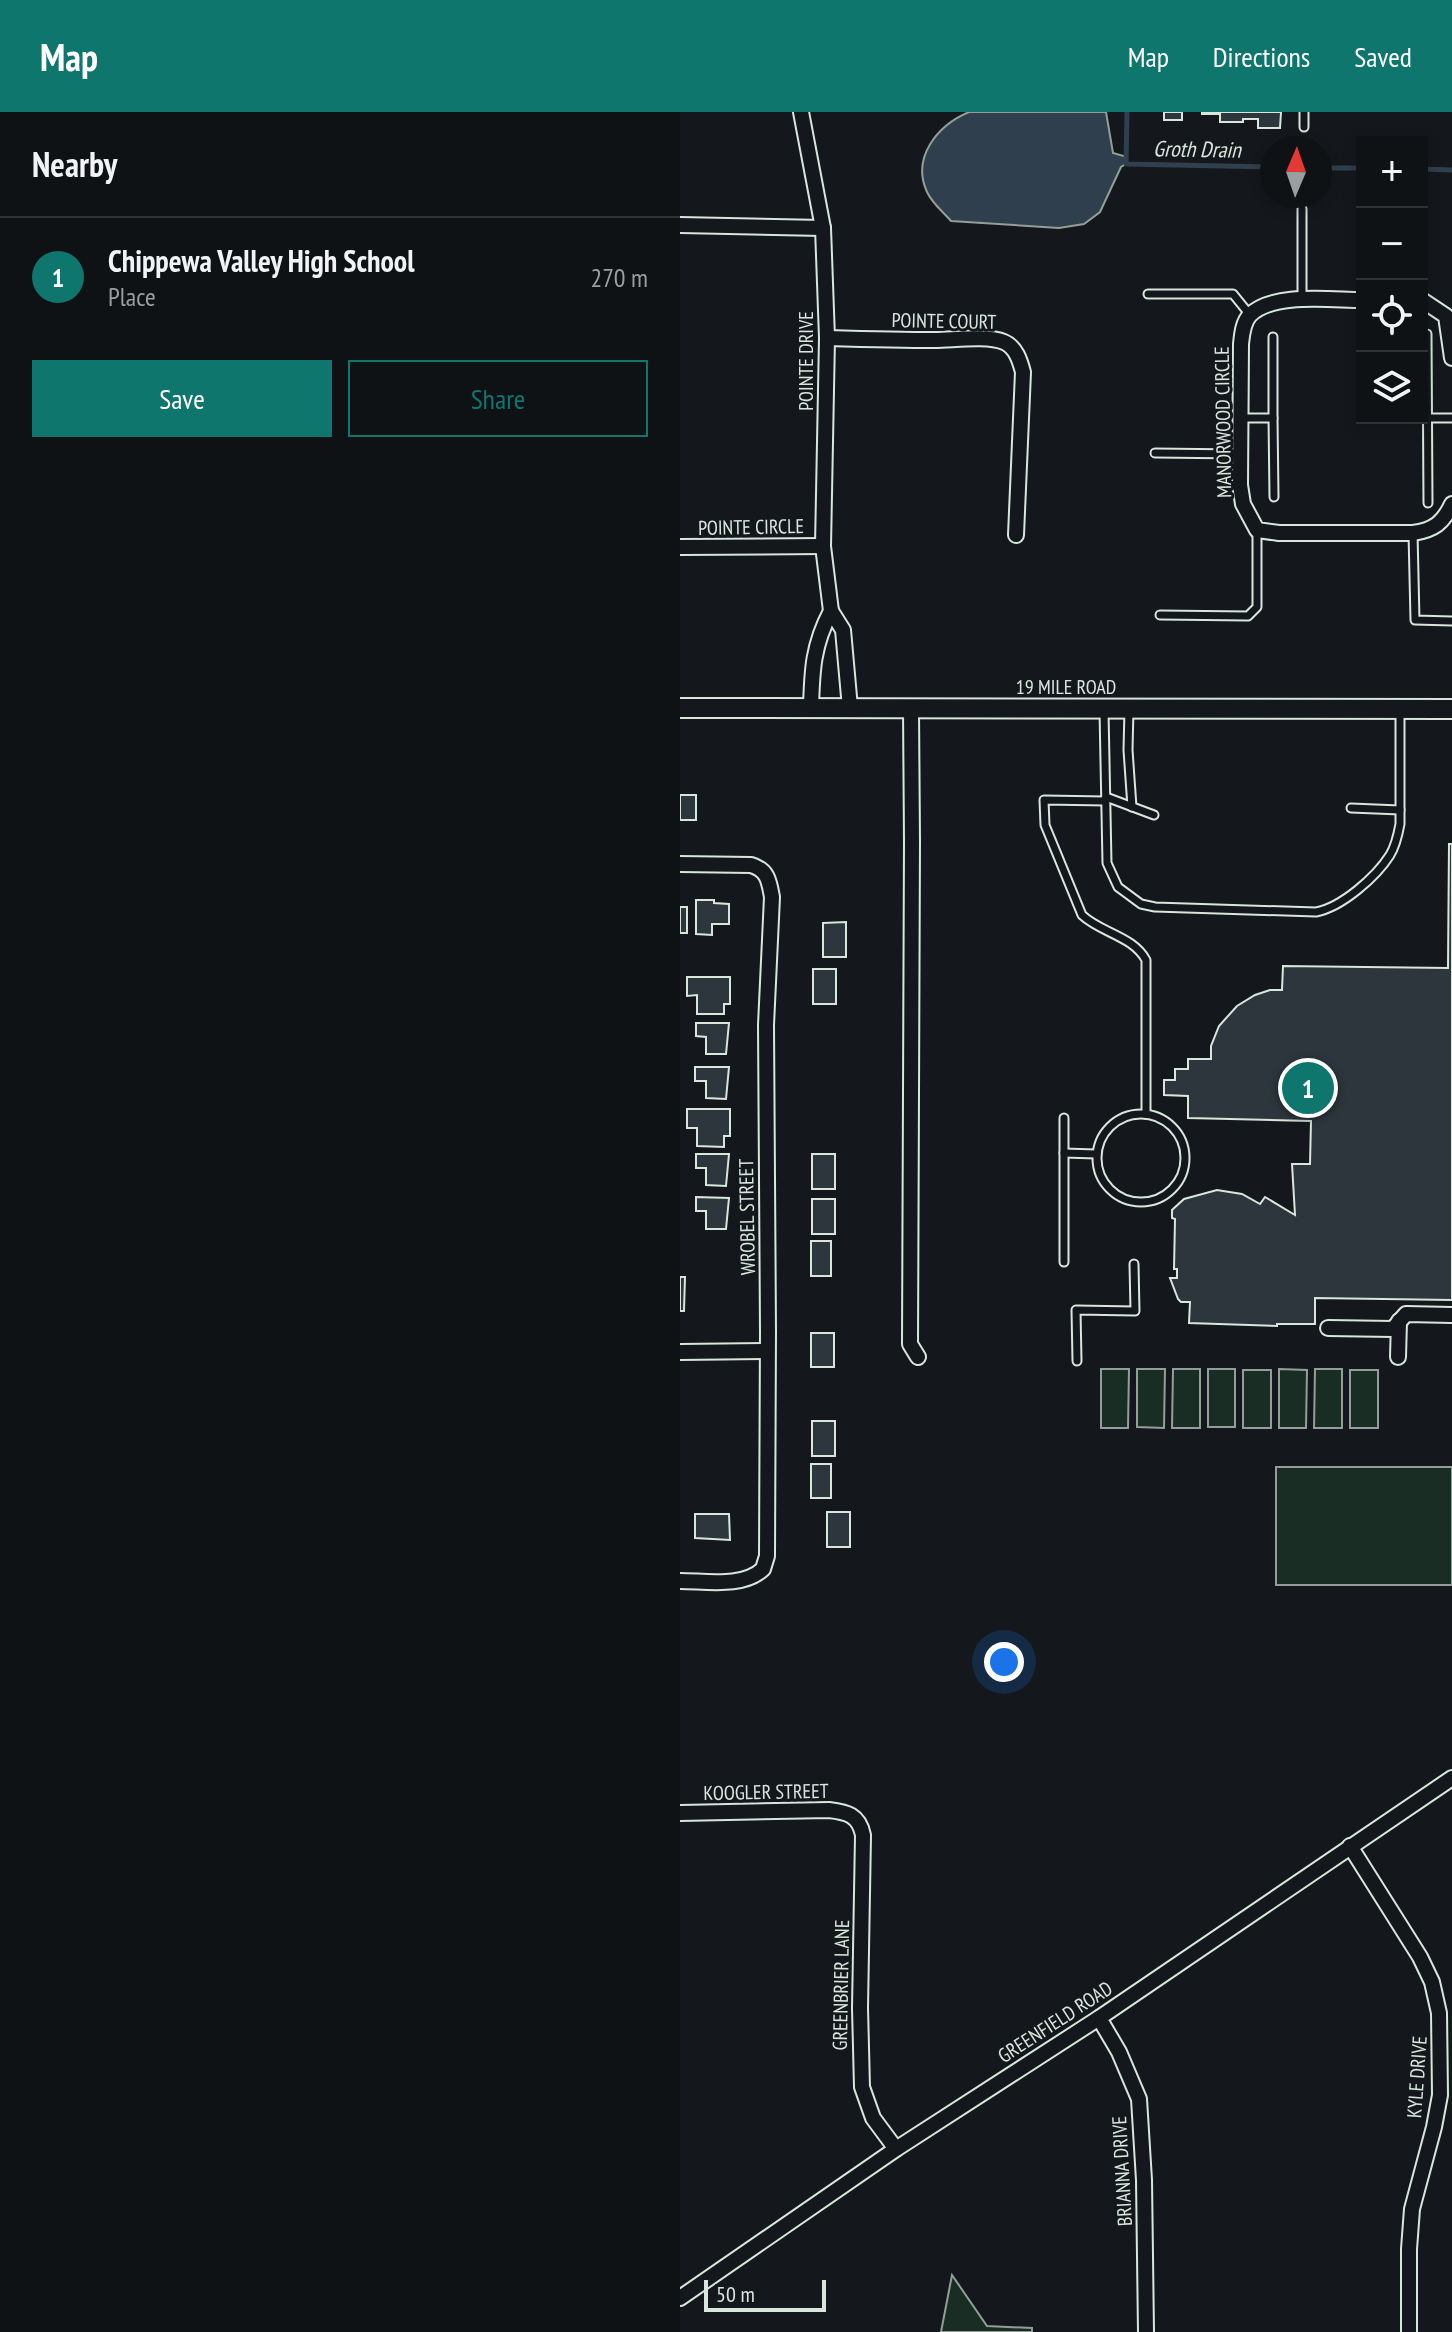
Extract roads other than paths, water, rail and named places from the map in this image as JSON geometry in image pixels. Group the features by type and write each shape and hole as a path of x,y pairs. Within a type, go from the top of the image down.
{"street":[{"name":"POINTE DRIVE","path":"801,112 823,228 827,338 823,546 831,611 843,630 850,708"},
{"path":"680,225 823,228"},
{"path":"1250,315 1271,302 1356,300"},
{"path":"1428,303 1449,313 1452,358"},
{"name":"MANORWOOD CIRCLE","path":"1250,315 1243,328 1241,344 1240,485 1243,504 1257,530"},
{"name":"POINTE COURT","path":"827,338 986,339 1002,340 1012,346 1023,372 1016,535"},
{"path":"1257,530 1279,533 1413,533 1426,531 1444,521 1452,504"},
{"name":"POINTE CIRCLE","path":"680,547 823,546"},
{"name":"POINTE DRIVE","path":"811,708 814,653 831,611"},
{"name":"19 MILE ROAD","path":"680,708 1452,709"},
{"path":"911,709 910,1344 918,1357"},
{"name":"WROBEL STREET","path":"680,864 751,865 761,868 769,877 772,897 766,1025 768,1540 763,1569 748,1579 680,1581"},
{"path":"1328,1328 1393,1329 1406,1314 1452,1315"},
{"path":"1398,1357 1399,1321"},
{"path":"680,1352 767,1351"},
{"name":"GREENFIELD ROAD","path":"683,2290 1099,2018 1452,1778"},
{"name":"KOOGLER STREET","path":"680,1813 829,1810 852,1815"},
{"name":"GREENBRIER LANE","path":"852,1815 863,1835 862,2087 873,2118 896,2149"},
{"name":"KYLE DRIVE","path":"1350,1846 1420,1957 1432,1982 1439,2013 1440,2095 1412,2209 1409,2332"},
{"name":"BRIANNA DRIVE","path":"1099,2018 1119,2052 1139,2099 1144,2180 1146,2332"}],"lane":[{"path":"1304,112 1304,127"},
{"path":"1302,209 1302,300"},
{"path":"1148,294 1233,294 1250,315"},
{"path":"1273,337 1274,497"},
{"path":"1427,352 1428,503"},
{"path":"1241,418 1273,418"},
{"path":"1429,418 1452,418"},
{"path":"1155,453 1241,454"},
{"path":"1160,615 1248,616 1257,607 1257,530"},
{"path":"1413,533 1415,620 1452,621"},
{"path":"1104,709 1106,851 1111,875 1118,887 1141,904 1155,907 1316,912 1328,910 1343,901 1386,860 1397,839 1400,709"},
{"path":"1129,709 1132,807"},
{"path":"1146,1114 1146,960 1141,950 1131,942 1091,924 1082,915 1045,825 1044,800 1106,799 1154,815"},
{"path":"1351,808 1400,810"},
{"path":"1132,1114 1146,1114 1159,1117 1171,1125 1184,1149 1185,1162 1174,1187 1163,1196 1136,1202 1111,1191 1097,1168 1096,1154 1099,1140 1118,1119 1132,1114"},
{"path":"1064,1118 1064,1262"},
{"path":"1064,1153 1096,1154"},
{"path":"1077,1361 1076,1310 1135,1311 1134,1264"}],"water":[{"path":"969,112 1106,112 1113,153 1127,157 1126,164 1121,167 1100,212 1084,224 1059,228 951,221 927,192 922,167 930,144 938,134"}],"waterway":[{"name":"Groth Drain","path":"1127,112 1126,164 1260,167"},
{"name":"Groth Drain","path":"1332,168 1356,168"},
{"name":"Groth Drain","path":"1428,169 1452,170"}],"place":[{"name":"Chippewa Valley High School","path":"1308,1088"}]}
